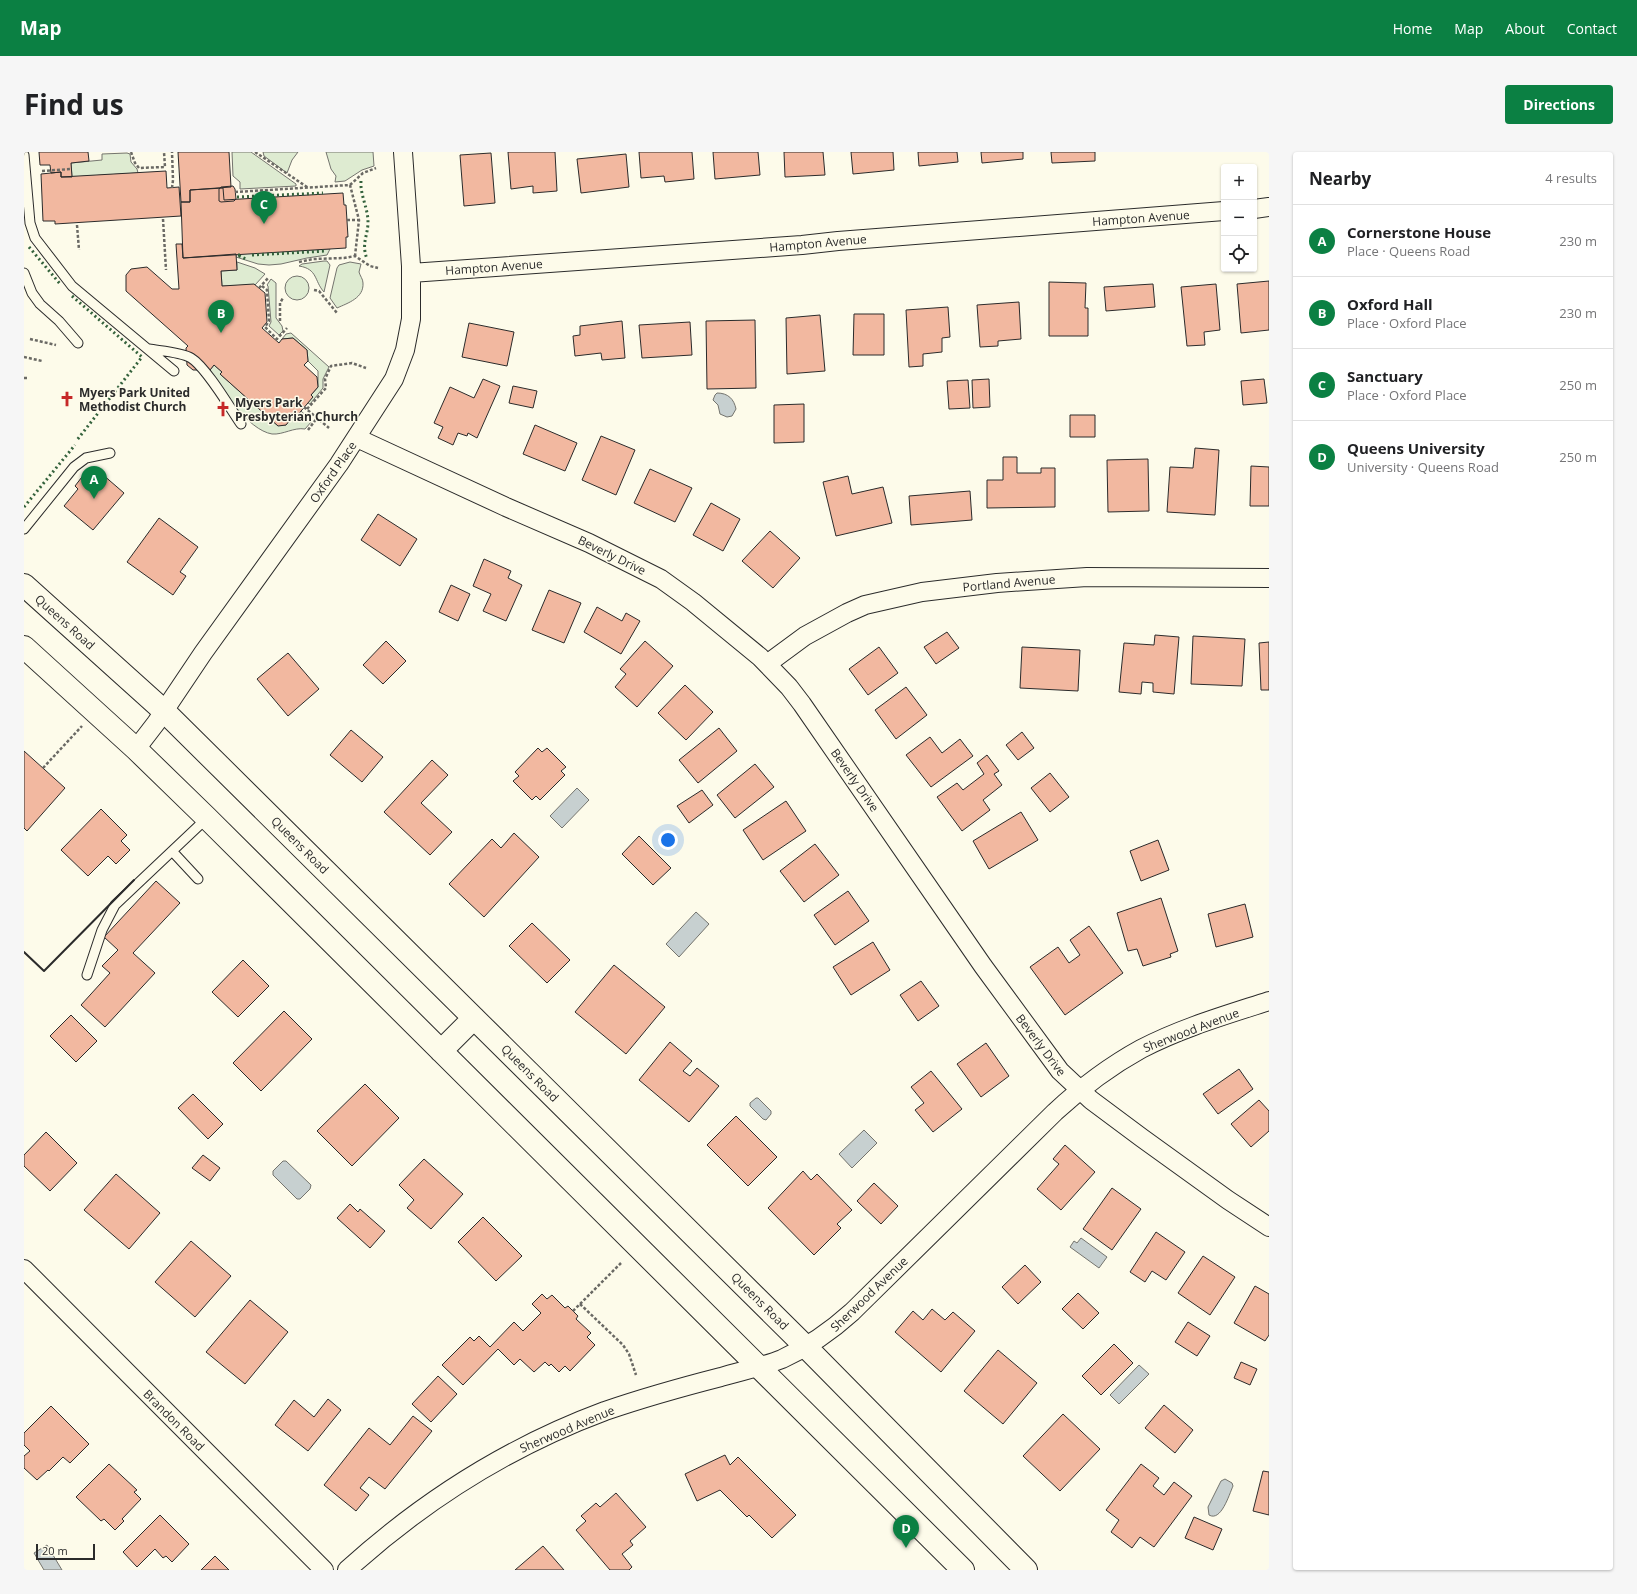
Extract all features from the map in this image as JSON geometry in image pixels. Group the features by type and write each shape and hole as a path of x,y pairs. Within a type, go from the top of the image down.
{"street":[{"name":"Oxford Place","path":"136,749 357,438 394,379 405,350 411,319 411,273 403,152"},
{"path":"1257,209 1269,207"},
{"name":"Hampton Avenue","path":"411,273 790,246 1221,211"},
{"name":"Beverly Drive","path":"357,438 500,505 589,543 661,579 696,605 767,664 789,687 802,704 1051,1062 1079,1090 1210,1187 1269,1227"},
{"name":"Portland Avenue","path":"767,664 805,636 847,613 865,605 922,592 997,583 1087,577 1269,578"},
{"name":"Queens Road","path":"24,585 164,711 805,1346 1026,1570"},
{"path":"24,646 136,749 207,818 963,1570"},
{"name":"Sherwood Avenue","path":"347,1570 383,1538 435,1498 486,1466 536,1440 583,1420 625,1405 673,1390 759,1367 783,1358 827,1333 852,1312 1079,1090 1124,1059 1156,1042 1182,1031 1269,1001"},
{"path":"441,1051 474,1018"},
{"name":"Brandon Road","path":"24,1269 324,1570"}],"lane":[{"path":"24,155 30,223 35,238 72,286 174,372"},
{"path":"24,273 32,293 40,304 59,321 78,343"},
{"path":"148,349 182,354 196,362 205,372 241,424"},
{"path":"24,529 74,467 86,458 110,453"},
{"path":"87,975 102,930 115,905 207,818"},
{"path":"172,851 198,879"}],"path":[{"path":"131,152 135,163 140,168 165,167 164,152"},
{"path":"172,152 172,188"},
{"path":"255,152 307,188"},
{"path":"235,192 350,185 363,173 376,168"},
{"path":"42,171 71,169"},
{"path":"350,185 359,220 355,256"},
{"path":"163,219 166,270"},
{"path":"347,220 359,220"},
{"path":"77,225 79,250"},
{"path":"299,262 313,259 344,258 355,256 370,266 378,268"},
{"path":"269,277 261,287 267,290 269,321 265,327 277,338 287,328"},
{"path":"314,290 319,292 337,313"},
{"path":"280,321 280,303 283,298"},
{"path":"30,339 56,345"},
{"path":"24,358 42,362"},
{"path":"329,428 306,408 326,388 325,379 331,366 352,363 366,368"},
{"path":"308,430 317,418"},
{"path":"43,768 84,724"},
{"path":"573,1312 621,1263"},
{"path":"580,1304 622,1345 629,1354 636,1375"}],"green space":[{"path":"232,152 251,152 296,184 296,186 240,189 240,182 233,176"},
{"path":"263,152 298,152 292,160 287,173 264,156"},
{"path":"326,152 373,152 374,166 362,170 345,181 335,182 336,176 331,169"},
{"path":"102,154 130,154 131,162 137,169 138,173 72,177 71,163 102,160"},
{"path":"330,249 327,255 281,264 258,264 236,257 236,254"},
{"path":"327,261 330,265 324,292 313,273 310,270 299,266 302,264"},
{"path":"237,262 255,268 265,274 255,285 222,286 221,271 237,270"},
{"path":"350,262 361,264 359,272 363,282 363,288 358,296 337,308 330,298 337,268 339,265"},
{"path":"297,276 305,280 309,288 305,296 297,300 289,296 285,288 289,280"},
{"path":"271,279 276,283 276,318 282,326 283,331 279,335 269,326 271,322 267,285"},
{"path":"291,333 329,367 323,379 323,388 310,404 308,403 311,395 318,387 318,371 308,361 307,350 293,338 282,339 286,334"},
{"path":"214,365 222,372 220,374 277,425 286,425 294,415 296,417 301,411 312,421 305,429 297,429 276,434 263,431 245,417 228,398 210,370"}],"shaded area":[{"path":"717,393 727,395 734,402 736,409 732,416 727,417 720,414 718,405 713,400"},
{"path":"577,788 589,800 562,828 550,816"},
{"path":"696,912 709,924 679,957 666,944"},
{"path":"758,1098 771,1111 771,1114 766,1120 763,1119 750,1106 750,1103"},
{"path":"864,1130 877,1143 852,1168 839,1154"},
{"path":"283,1161 286,1161 311,1185 310,1189 300,1199 297,1199 273,1175 273,1171"},
{"path":"1081,1238 1107,1257 1099,1268 1070,1247 1074,1241 1077,1243"},
{"path":"1139,1365 1149,1374 1119,1404 1110,1395"},
{"path":"1225,1479 1232,1483 1233,1486 1227,1501 1217,1515 1209,1515 1208,1507 1221,1481"},
{"path":"47,1545 62,1570 44,1570 34,1553"}],"building":[{"path":"39,152 88,152 89,161 71,163 72,177 61,177 61,172 51,173 50,165 40,165"},
{"path":"178,152 229,152 231,187 190,190 190,202 181,202"},
{"path":"508,152 555,152 557,191 533,193 533,186 511,189"},
{"path":"639,152 692,152 694,179 665,182 664,176 641,178"},
{"path":"713,152 758,152 760,175 715,179"},
{"path":"784,152 823,152 825,175 785,177"},
{"path":"851,152 893,152 894,170 853,174"},
{"path":"918,152 957,152 958,162 919,166"},
{"path":"981,152 1023,152 1023,159 982,163"},
{"path":"1051,152 1095,152 1095,161 1052,163"},
{"path":"491,153 495,203 464,206 460,155"},
{"path":"626,154 629,187 581,193 577,159"},
{"path":"166,171 167,188 179,187 181,216 55,224 55,221 43,221 41,174 61,172 61,177"},
{"path":"233,186 235,189 236,199 234,201 219,201 219,189 221,187"},
{"path":"223,188 224,200 343,193 344,205 346,205 348,237 346,237 346,248 183,258 181,202 190,202 190,190"},
{"path":"176,244 182,244 183,258 236,254 237,270 221,271 222,286 254,284 265,293 267,322 262,328 279,343 282,339 293,338 307,350 308,361 304,365 317,377 318,387 311,395 313,397 296,417 294,415 286,425 278,426 220,374 222,372 214,365 210,370 193,370 187,365 186,348 188,346 126,291 126,275 131,269 147,267 172,289 179,289"},
{"path":"1269,281 1269,330 1241,333 1237,284"},
{"path":"1049,282 1086,283 1085,308 1088,308 1088,336 1049,336"},
{"path":"1153,284 1155,307 1106,311 1104,287"},
{"path":"1216,284 1220,330 1204,332 1205,345 1187,346 1181,287"},
{"path":"1019,302 1021,339 998,341 998,346 980,347 977,305"},
{"path":"948,307 950,337 942,338 942,352 923,354 923,366 909,367 906,310"},
{"path":"854,314 884,314 884,355 853,355"},
{"path":"820,315 825,371 787,374 786,318"},
{"path":"755,320 756,388 707,389 706,321"},
{"path":"622,321 625,358 602,360 601,353 575,356 573,336 580,335 580,326"},
{"path":"690,322 692,355 642,358 639,325"},
{"path":"469,323 514,332 507,366 462,357"},
{"path":"483,379 500,386 477,438 468,433 467,436 458,433 453,445 438,438 443,427 434,423 450,387 474,398"},
{"path":"989,379 990,407 973,408 972,380"},
{"path":"1264,379 1267,403 1243,405 1241,381"},
{"path":"968,380 970,408 949,409 947,381"},
{"path":"513,386 537,391 533,408 509,403"},
{"path":"804,404 804,442 774,443 774,405"},
{"path":"1070,415 1095,415 1095,437 1070,437"},
{"path":"535,425 577,443 565,471 523,454"},
{"path":"601,436 635,450 616,495 582,480"},
{"path":"1195,448 1219,450 1215,515 1167,512 1170,467 1193,468"},
{"path":"1003,457 1017,457 1017,473 1041,473 1041,468 1055,468 1055,507 987,508 987,480 1003,480"},
{"path":"1148,459 1149,511 1108,512 1107,460"},
{"path":"1251,466 1269,467 1269,506 1250,506"},
{"path":"92,469 100,476 102,474 124,493 93,530 64,506 78,489 75,486 85,473 87,475"},
{"path":"650,469 692,488 675,522 634,503"},
{"path":"848,476 852,494 883,487 892,523 836,536 823,482"},
{"path":"970,491 972,520 911,525 909,496"},
{"path":"711,503 740,519 723,551 693,535"},
{"path":"378,514 417,539 400,566 361,540"},
{"path":"159,518 198,547 180,572 186,576 173,595 127,562"},
{"path":"770,531 800,558 773,588 742,561"},
{"path":"484,559 511,571 508,578 522,585 506,621 483,611 491,594 473,586"},
{"path":"451,585 470,594 458,621 439,612"},
{"path":"549,590 581,603 564,643 532,630"},
{"path":"597,607 622,621 626,613 640,621 621,654 584,632"},
{"path":"947,632 959,648 936,664 924,647"},
{"path":"1155,635 1179,637 1174,694 1153,692 1153,683 1142,682 1141,694 1119,692 1124,643 1154,645"},
{"path":"1193,636 1245,639 1242,686 1191,684"},
{"path":"386,641 406,661 383,684 363,665"},
{"path":"645,641 673,666 637,707 615,687 626,674 620,669"},
{"path":"1269,642 1269,690 1261,690 1259,643"},
{"path":"879,647 898,673 868,695 849,669"},
{"path":"1022,647 1080,650 1078,691 1020,688"},
{"path":"288,653 319,689 288,716 257,679"},
{"path":"685,685 713,712 686,740 658,713"},
{"path":"906,687 927,715 896,739 875,710"},
{"path":"719,728 737,751 698,783 679,760"},
{"path":"351,730 383,757 362,782 330,755"},
{"path":"1022,732 1034,748 1018,760 1006,745"},
{"path":"930,737 942,753 960,739 973,756 931,787 906,755"},
{"path":"538,748 542,752 547,748 566,767 561,771 565,775 540,800 536,796 532,800 513,781 519,776 515,772"},
{"path":"24,751 65,788 27,831 24,828"},
{"path":"987,755 999,771 994,774 1002,785 983,800 990,810 962,831 937,797 957,783 963,790 984,774 977,763"},
{"path":"432,760 448,775 421,803 452,832 430,855 384,812"},
{"path":"755,764 774,787 735,818 717,795"},
{"path":"1050,773 1069,797 1050,812 1031,788"},
{"path":"702,790 713,805 689,823 677,806"},
{"path":"786,801 806,831 763,860 743,830"},
{"path":"101,809 127,835 121,841 130,850 116,864 108,856 88,876 61,850"},
{"path":"1021,812 1038,840 989,869 973,841"},
{"path":"514,833 539,857 484,917 449,884 492,839 501,848"},
{"path":"639,836 671,868 653,885 622,854"},
{"path":"1158,840 1169,870 1141,881 1130,851"},
{"path":"815,844 839,875 804,902 780,871"},
{"path":"156,881 180,903 133,953 155,973 105,1027 81,1005 110,973 102,966 118,950 104,937"},
{"path":"848,891 869,921 835,945 814,915"},
{"path":"1161,898 1178,951 1170,954 1171,957 1143,966 1137,949 1128,951 1117,913"},
{"path":"1245,904 1253,937 1216,947 1208,914"},
{"path":"532,923 570,960 547,983 509,946"},
{"path":"1089,926 1123,973 1065,1015 1030,967 1058,947 1069,963 1080,955 1070,940"},
{"path":"873,942 890,970 851,995 833,967"},
{"path":"243,960 269,986 238,1017 212,992"},
{"path":"614,965 665,1007 626,1054 575,1012"},
{"path":"921,981 939,1006 918,1021 900,995"},
{"path":"284,1011 312,1039 261,1091 233,1063"},
{"path":"71,1015 97,1041 76,1062 50,1036"},
{"path":"670,1042 692,1061 683,1071 690,1076 697,1068 719,1086 689,1122 639,1080"},
{"path":"986,1043 1009,1076 981,1097 957,1064"},
{"path":"1239,1069 1253,1089 1218,1114 1203,1094"},
{"path":"931,1071 962,1109 933,1132 915,1110 924,1103 911,1087"},
{"path":"365,1084 399,1118 352,1166 317,1131"},
{"path":"193,1094 223,1124 208,1139 178,1108"},
{"path":"1259,1100 1269,1111 1269,1131 1251,1147 1231,1124"},
{"path":"736,1116 777,1157 748,1186 707,1145"},
{"path":"46,1132 77,1163 50,1191 24,1166 24,1155"},
{"path":"1065,1145 1095,1172 1061,1210 1037,1189 1059,1164 1053,1159"},
{"path":"203,1155 220,1168 210,1181 192,1168"},
{"path":"424,1159 463,1194 431,1229 407,1208 414,1200 399,1185"},
{"path":"803,1171 811,1180 817,1174 852,1210 837,1224 841,1228 814,1255 768,1208"},
{"path":"116,1174 160,1213 129,1249 84,1210"},
{"path":"874,1183 898,1206 881,1224 857,1201"},
{"path":"1112,1188 1141,1209 1112,1250 1083,1229"},
{"path":"350,1204 358,1212 360,1209 385,1231 370,1248 337,1218"},
{"path":"483,1217 522,1256 496,1281 458,1242"},
{"path":"1156,1232 1185,1252 1166,1280 1152,1271 1145,1282 1130,1272"},
{"path":"191,1241 231,1276 195,1317 155,1282"},
{"path":"1203,1256 1235,1277 1210,1315 1178,1293"},
{"path":"1025,1265 1041,1282 1018,1304 1002,1287"},
{"path":"1255,1286 1269,1294 1269,1335 1265,1341 1234,1323"},
{"path":"1078,1293 1099,1313 1083,1329 1062,1309"},
{"path":"542,1294 547,1299 552,1295 565,1308 568,1306 578,1316 576,1319 591,1333 587,1337 595,1345 570,1371 565,1366 559,1372 551,1364 549,1366 545,1362 534,1372 520,1359 514,1365 498,1349 463,1385 442,1365 470,1337 474,1341 479,1336 490,1347 514,1322 523,1331 541,1313 532,1304"},
{"path":"250,1300 288,1332 245,1384 206,1352"},
{"path":"932,1309 945,1320 953,1312 975,1331 941,1372 895,1332 913,1311 923,1320"},
{"path":"1188,1322 1210,1336 1197,1356 1175,1342"},
{"path":"1114,1344 1133,1363 1101,1395 1082,1376"},
{"path":"998,1350 1037,1383 1003,1424 964,1391"},
{"path":"1241,1362 1257,1369 1250,1385 1234,1378"},
{"path":"438,1376 457,1394 431,1422 412,1404"},
{"path":"328,1399 341,1410 308,1451 275,1425 294,1400 314,1417"},
{"path":"1164,1405 1193,1430 1175,1453 1145,1428"},
{"path":"51,1406 89,1444 70,1463 63,1457 49,1471 48,1470 37,1480 24,1468 24,1456 30,1451 24,1445 24,1433"},
{"path":"1063,1414 1100,1449 1060,1491 1023,1456"},
{"path":"413,1416 432,1431 385,1489 369,1477 360,1488 369,1495 356,1511 324,1485 369,1428 390,1445"},
{"path":"725,1455 730,1465 738,1457 796,1515 772,1538 749,1515 747,1517 720,1490 697,1501 685,1474"},
{"path":"109,1464 137,1490 134,1492 141,1499 122,1519 124,1521 115,1530 104,1519 101,1521 76,1497"},
{"path":"1141,1464 1159,1478 1153,1486 1164,1495 1174,1482 1192,1496 1154,1547 1140,1537 1132,1548 1111,1532 1119,1520 1106,1510"},
{"path":"1263,1471 1269,1472 1269,1515 1253,1511"},
{"path":"616,1493 646,1527 630,1541 633,1545 622,1554 632,1567 629,1570 610,1570 576,1530 586,1521 581,1516 596,1503 600,1507"},
{"path":"160,1515 189,1544 172,1562 166,1556 163,1558 155,1549 137,1567 123,1552"},
{"path":"1194,1517 1222,1529 1213,1550 1185,1538"},
{"path":"543,1546 564,1570 515,1570"},
{"path":"215,1556 229,1570 201,1570"}],"hedge":[{"path":"361,181 368,217 365,244 367,259"},
{"path":"237,197 323,193"},
{"path":"29,247 61,285"},
{"path":"252,255 326,251"},
{"path":"240,255 237,255 246,259"},
{"path":"72,296 142,357 77,440"},
{"path":"24,507 75,445"}],"wall":[{"path":"24,952 44,971 134,880"}],"place":[{"name":"Sanctuary","path":"264,224"},
{"name":"Oxford Hall","path":"221,333"},
{"name":"Myers Park United Methodist Church","path":"67,399"},
{"name":"Myers Park Presbyterian Church","path":"223,409"},
{"name":"Cornerstone House","path":"94,499"},
{"name":"Queens University","path":"906,1548"}]}
